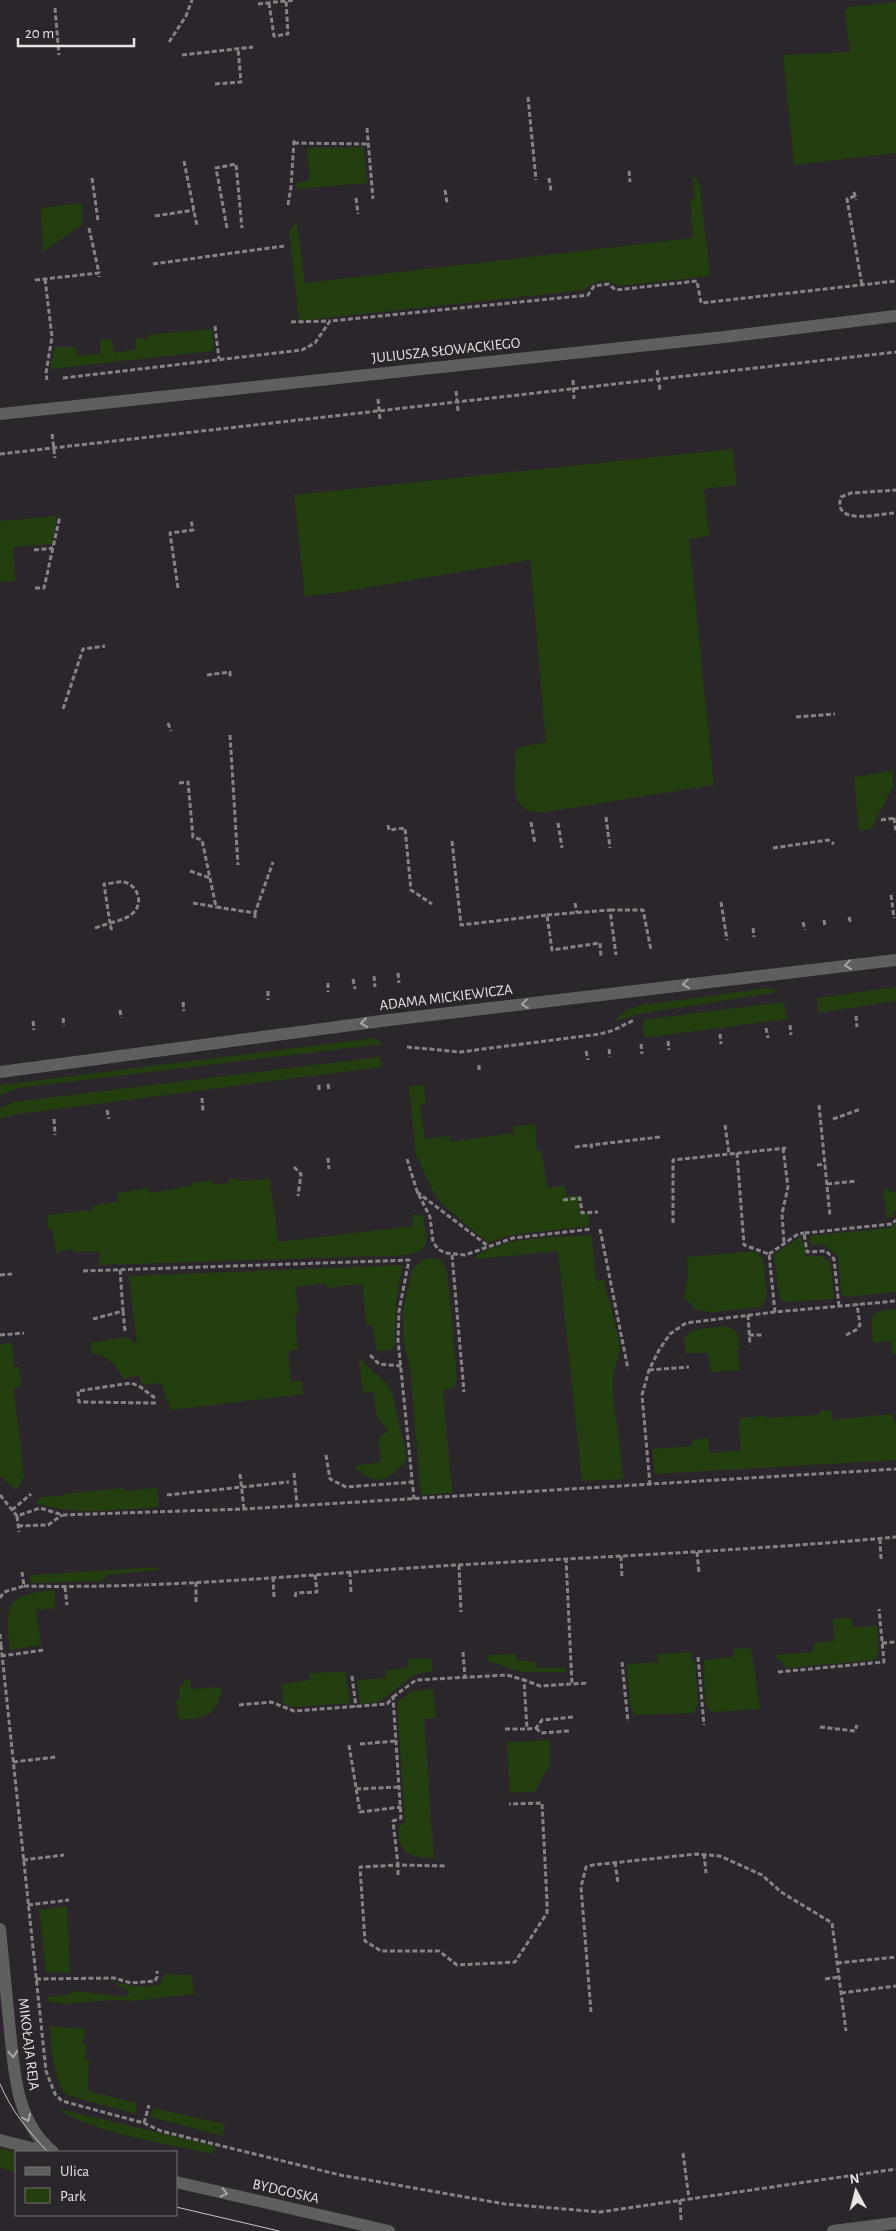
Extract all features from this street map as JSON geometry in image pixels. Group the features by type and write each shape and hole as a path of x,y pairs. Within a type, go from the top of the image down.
{"street":[{"name":"JULIUSZA SŁOWACKIEGO","path":"0,414 724,337 896,316"},
{"name":"ADAMA MICKIEWICZA","path":"0,1072 388,1020 896,960"},
{"name":"MIKOŁAJA REJA","path":"0,1929 17,2087 28,2122 35,2133 52,2151"},
{"path":"0,2140 43,2151"},
{"name":"BYDGOSKA","path":"178,2182 389,2231"},
{"path":"833,2231 896,2223"}],"path":[{"path":"169,42 186,16 192,0"},
{"path":"258,4 294,0"},
{"path":"270,3 274,36 288,34 286,1"},
{"path":"55,8 59,55"},
{"path":"182,55 253,47"},
{"path":"215,84 241,82 238,49"},
{"path":"528,97 536,180"},
{"path":"367,128 373,199"},
{"path":"288,205 294,142 367,144"},
{"path":"184,161 197,226"},
{"path":"227,228 216,168 236,164 242,228"},
{"path":"629,170 630,182"},
{"path":"92,178 98,221"},
{"path":"549,178 550,191"},
{"path":"445,190 447,203"},
{"path":"855,196 847,199 862,285"},
{"path":"356,198 358,214"},
{"path":"155,216 194,210"},
{"path":"35,280 99,275 89,228"},
{"path":"152,264 284,246"},
{"path":"45,279 52,337 46,373 47,380"},
{"path":"291,322 330,321 588,295 594,286 608,284 616,290 697,282 701,303 896,281"},
{"path":"41,380 302,350 315,343 330,321"},
{"path":"215,326 219,359"},
{"path":"0,454 896,352"},
{"path":"894,513 846,515 840,510 839,503 844,494 884,489 896,490"},
{"path":"35,588 44,588 60,516"},
{"path":"178,588 170,533 193,530 192,520"},
{"path":"34,550 53,548"},
{"path":"63,709 83,649 105,646"},
{"path":"206,675 230,672 230,678"},
{"path":"796,717 835,714"},
{"path":"168,723 171,731"},
{"path":"230,735 238,864"},
{"path":"179,782 188,782 193,837 202,840 216,907"},
{"path":"606,818 610,848"},
{"path":"881,820 895,818 896,833"},
{"path":"531,822 535,844"},
{"path":"558,823 562,848"},
{"path":"388,825 389,830 406,828 411,890 432,904"},
{"path":"773,848 828,840 834,844"},
{"path":"452,841 461,924 547,915 612,910 643,910 651,950"},
{"path":"255,920 255,913 273,862"},
{"path":"190,871 210,878"},
{"path":"95,928 110,923 125,919 136,910 139,898 136,890 125,882 104,884 110,923 112,932"},
{"path":"891,895 894,918"},
{"path":"721,902 727,940"},
{"path":"193,903 255,913"},
{"path":"575,903 577,913"},
{"path":"613,904 616,955"},
{"path":"547,915 552,950 600,943 601,957"},
{"path":"849,917 851,924"},
{"path":"824,920 825,928"},
{"path":"804,922 805,930"},
{"path":"753,928 754,937"},
{"path":"398,973 399,983"},
{"path":"374,976 375,987"},
{"path":"353,979 355,989"},
{"path":"328,982 328,992"},
{"path":"268,991 268,1000"},
{"path":"184,1002 184,1011"},
{"path":"120,1010 121,1018"},
{"path":"856,1016 857,1027"},
{"path":"63,1018 64,1026"},
{"path":"33,1022 34,1030"},
{"path":"790,1025 791,1035"},
{"path":"766,1028 768,1038"},
{"path":"720,1034 721,1044"},
{"path":"668,1041 669,1050"},
{"path":"642,1044 642,1054"},
{"path":"609,1048 610,1058"},
{"path":"586,1051 588,1060"},
{"path":"479,1065 479,1071"},
{"path":"328,1084 329,1091"},
{"path":"319,1085 320,1092"},
{"path":"202,1098 203,1112"},
{"path":"819,1106 830,1216"},
{"path":"833,1119 861,1109"},
{"path":"107,1110 109,1119"},
{"path":"54,1119 55,1135"},
{"path":"725,1126 729,1154"},
{"path":"575,1146 592,1147 601,1143 660,1137"},
{"path":"673,1222 673,1160 784,1148 788,1187 782,1214 784,1243"},
{"path":"738,1153 744,1245 769,1254"},
{"path":"328,1158 329,1169"},
{"path":"407,1159 417,1191 430,1217 433,1242 438,1250 452,1255 465,1255 513,1238 592,1229"},
{"path":"817,1165 824,1164"},
{"path":"294,1167 300,1174 298,1196"},
{"path":"827,1184 857,1181"},
{"path":"417,1191 488,1246"},
{"path":"563,1200 580,1198 582,1214 598,1212"},
{"path":"769,1254 804,1232 892,1224 896,1220"},
{"path":"600,1229 628,1369"},
{"path":"804,1232 807,1252 826,1251 834,1259 839,1306"},
{"path":"769,1254 775,1312"},
{"path":"452,1255 464,1392"},
{"path":"83,1272 408,1260 399,1311 398,1340 414,1499"},
{"path":"120,1270 125,1332"},
{"path":"0,1276 12,1274"},
{"path":"650,1485 642,1405 643,1388 659,1350 670,1334 686,1322 896,1301"},
{"path":"846,1335 856,1330 860,1325 857,1304"},
{"path":"92,1318 123,1311"},
{"path":"748,1315 750,1345"},
{"path":"0,1336 24,1333"},
{"path":"749,1335 762,1335"},
{"path":"370,1355 374,1360 383,1365 401,1366"},
{"path":"649,1370 689,1367"},
{"path":"155,1398 139,1386 131,1383 78,1391 79,1402 156,1403"},
{"path":"326,1455 330,1479 346,1487 413,1482"},
{"path":"16,1516 40,1508 63,1515 244,1509 896,1469"},
{"path":"294,1473 298,1505"},
{"path":"240,1474 244,1509"},
{"path":"167,1494 289,1482"},
{"path":"12,1510 31,1494"},
{"path":"0,1495 16,1516 19,1532"},
{"path":"18,1526 48,1525 63,1515"},
{"path":"0,1598 4,1592 24,1586 64,1587 273,1577 566,1558 697,1552 896,1537"},
{"path":"880,1539 881,1559"},
{"path":"697,1552 699,1573"},
{"path":"621,1556 622,1578"},
{"path":"566,1558 572,1685"},
{"path":"459,1565 461,1612"},
{"path":"22,1572 24,1586"},
{"path":"350,1572 351,1593"},
{"path":"295,1597 296,1593 317,1592 315,1574"},
{"path":"273,1577 274,1598"},
{"path":"196,1581 196,1602"},
{"path":"64,1587 67,1605"},
{"path":"778,1672 884,1662 879,1609"},
{"path":"0,1634 46,2071 55,2094 62,2101 144,2122 161,2131 340,2175 505,2204 600,2212 896,2169"},
{"path":"882,1643 896,1642"},
{"path":"1,1656 44,1650"},
{"path":"463,1652 465,1678"},
{"path":"698,1657 704,1725"},
{"path":"622,1662 628,1722"},
{"path":"239,1705 271,1702 294,1711 387,1704 416,1680 507,1675 540,1686 588,1683"},
{"path":"352,1676 356,1707"},
{"path":"524,1680 527,1729"},
{"path":"394,1698 401,1807 401,1818 393,1821 398,1875"},
{"path":"505,1730 536,1728 542,1720 573,1717"},
{"path":"820,1727 855,1731 857,1725"},
{"path":"536,1728 541,1734 569,1731"},
{"path":"360,1744 396,1741"},
{"path":"349,1745 360,1812 401,1807"},
{"path":"13,1762 56,1757"},
{"path":"356,1789 399,1787"},
{"path":"447,1866 398,1865 360,1867 365,1941 381,1951 439,1951 457,1965 516,1962 546,1913 547,1901 542,1803 509,1804"},
{"path":"704,1854 706,1873"},
{"path":"591,2012 581,1887 586,1867 614,1862 704,1854 720,1856 762,1875 781,1892 827,1918 832,1923 835,1929 837,1963 846,2031"},
{"path":"23,1860 64,1855"},
{"path":"614,1862 618,1883"},
{"path":"28,1905 69,1900"},
{"path":"837,1963 896,1957"},
{"path":"36,1979 114,1978 131,1983 149,1982 155,1981 157,1977 156,1971"},
{"path":"826,1979 839,1977"},
{"path":"841,1993 896,1986"},
{"path":"144,2122 149,2105"},
{"path":"683,2153 689,2199"},
{"path":"680,2200 681,2220"}],"green space":[{"path":"896,2 896,153 794,165 783,55 850,52 845,12 848,7"},
{"path":"363,147 368,183 296,189 296,183 310,180 307,148"},
{"path":"692,175 697,179 700,187 710,276 618,286 601,281 584,290 299,321 289,230 297,222 305,283 693,238 690,199 695,198"},
{"path":"82,203 82,225 43,252 41,208"},
{"path":"212,329 214,351 50,369 55,347 76,347 78,356 101,353 100,340 112,339 115,353 136,349 135,339 147,339 147,335"},
{"path":"733,449 737,485 704,489 709,536 689,539 714,785 546,812 533,811 524,807 518,801 514,782 516,748 546,742 530,560 336,593 305,596 294,495"},
{"path":"57,516 52,544 13,547 16,581 0,582 0,521"},
{"path":"893,771 893,786 871,829 859,831 854,777"},
{"path":"896,987 896,1001 818,1013 817,998"},
{"path":"769,988 779,992 639,1014 614,1021 627,1010 642,1005"},
{"path":"784,1002 787,1019 644,1038 643,1020"},
{"path":"374,1038 383,1044 19,1088 0,1095 0,1085"},
{"path":"380,1057 382,1067 12,1115 0,1119 0,1108 14,1102"},
{"path":"424,1085 426,1104 420,1105 425,1139 450,1136 450,1142 514,1133 512,1127 535,1124 537,1151 542,1151 547,1188 565,1186 567,1196 578,1196 580,1215 590,1214 589,1226 511,1235 488,1243 442,1204 432,1189 416,1155 409,1086"},
{"path":"238,1178 239,1181 270,1179 278,1242 413,1226 412,1215 423,1215 427,1235 426,1245 417,1252 408,1255 99,1265 100,1256 97,1251 73,1252 73,1249 56,1252 52,1229 48,1229 47,1215 93,1210 93,1206 118,1201 118,1193 149,1188 149,1193 191,1186 191,1183 213,1180 213,1184 229,1183 229,1179"},
{"path":"883,1189 888,1189 889,1192 896,1191 896,1211 893,1211 894,1217 887,1218"},
{"path":"896,1224 896,1292 844,1297 841,1291 838,1256 823,1244 811,1245 809,1236 888,1228"},
{"path":"592,1235 596,1281 604,1280 619,1340 620,1350 613,1375 613,1395 624,1479 582,1481 558,1251 476,1259 476,1256 501,1244 516,1241"},
{"path":"801,1236 806,1256 822,1256 831,1264 834,1299 788,1302 782,1300 779,1295 774,1255"},
{"path":"756,1251 763,1259 767,1298 761,1307 713,1312 696,1310 684,1297 688,1278 687,1257"},
{"path":"430,1258 440,1259 447,1270 457,1379 454,1387 443,1391 452,1493 421,1495 411,1375 403,1337 403,1310 412,1270 423,1260"},
{"path":"403,1265 396,1302 395,1343 392,1350 377,1351 372,1325 367,1326 362,1284 327,1288 326,1283 295,1287 299,1313 295,1314 298,1349 288,1352 291,1382 302,1381 304,1394 171,1410 161,1383 142,1385 139,1375 123,1379 111,1361 91,1353 90,1343 127,1337 137,1345 129,1276"},
{"path":"896,1309 896,1354 893,1354 891,1341 873,1343 871,1321 872,1317 879,1311"},
{"path":"725,1326 733,1329 738,1337 740,1349 737,1350 740,1370 711,1372 708,1353 686,1353 684,1339 692,1330"},
{"path":"12,1343 15,1367 19,1367 21,1386 14,1388 24,1477 16,1490 0,1476 0,1344"},
{"path":"359,1358 386,1383 392,1392 407,1459 389,1477 382,1479 369,1478 354,1466 381,1462 378,1439 388,1431 376,1415 374,1392 363,1393"},
{"path":"831,1410 833,1420 893,1414 894,1422 896,1422 896,1460 655,1474 652,1449 692,1446 692,1440 708,1438 710,1453 741,1450 739,1418 816,1415 820,1414 819,1411"},
{"path":"124,1488 124,1491 157,1488 159,1507 81,1511 66,1510 36,1503 41,1497"},
{"path":"158,1567 159,1570 107,1575 102,1581 31,1583 30,1575"},
{"path":"54,1590 55,1608 36,1610 41,1645 10,1650 8,1622 12,1605 17,1599 26,1595"},
{"path":"851,1618 852,1627 878,1626 879,1650 875,1660 787,1668 774,1655 813,1652 814,1643 834,1641 833,1619"},
{"path":"751,1648 760,1709 712,1712 705,1703 704,1660 734,1657 734,1649"},
{"path":"691,1652 691,1660 695,1660 698,1704 694,1713 635,1715 630,1705 627,1664 658,1662 657,1654"},
{"path":"515,1654 517,1660 535,1662 537,1668 566,1668 566,1672 522,1672 488,1661 487,1655"},
{"path":"432,1658 433,1671 414,1675 379,1702 360,1704 357,1680 385,1678 386,1670 407,1668 408,1659"},
{"path":"345,1672 350,1703 293,1707 283,1703 282,1684 310,1680 309,1673"},
{"path":"190,1679 191,1689 222,1687 220,1696 213,1710 208,1714 195,1719 178,1719 176,1701 179,1700 179,1686 184,1685 184,1680"},
{"path":"433,1689 436,1718 424,1719 434,1858 419,1857 407,1853 400,1843 399,1827 405,1821 397,1702 412,1691"},
{"path":"550,1740 550,1764 535,1792 510,1793 507,1742"},
{"path":"67,1906 70,1973 46,1972 39,1910"},
{"path":"164,1974 192,1975 194,1994 132,2001 112,2000 66,2004 47,2001 48,1997 66,1995 76,1991 126,1997 130,1992 109,1980 134,1986 153,1986 160,1985"},
{"path":"50,2026 86,2029 82,2043 87,2045 85,2059 89,2061 88,2091 137,2103 136,2114 66,2095 55,2071"},
{"path":"153,2108 225,2124 223,2136 150,2117"},
{"path":"58,2109 216,2146 213,2154 133,2137 92,2125"},
{"path":"0,2149 15,2152 15,2172 0,2168"}],"tram line":[{"path":"0,2084 9,2103 47,2151"},
{"path":"178,2207 279,2231"}]}
